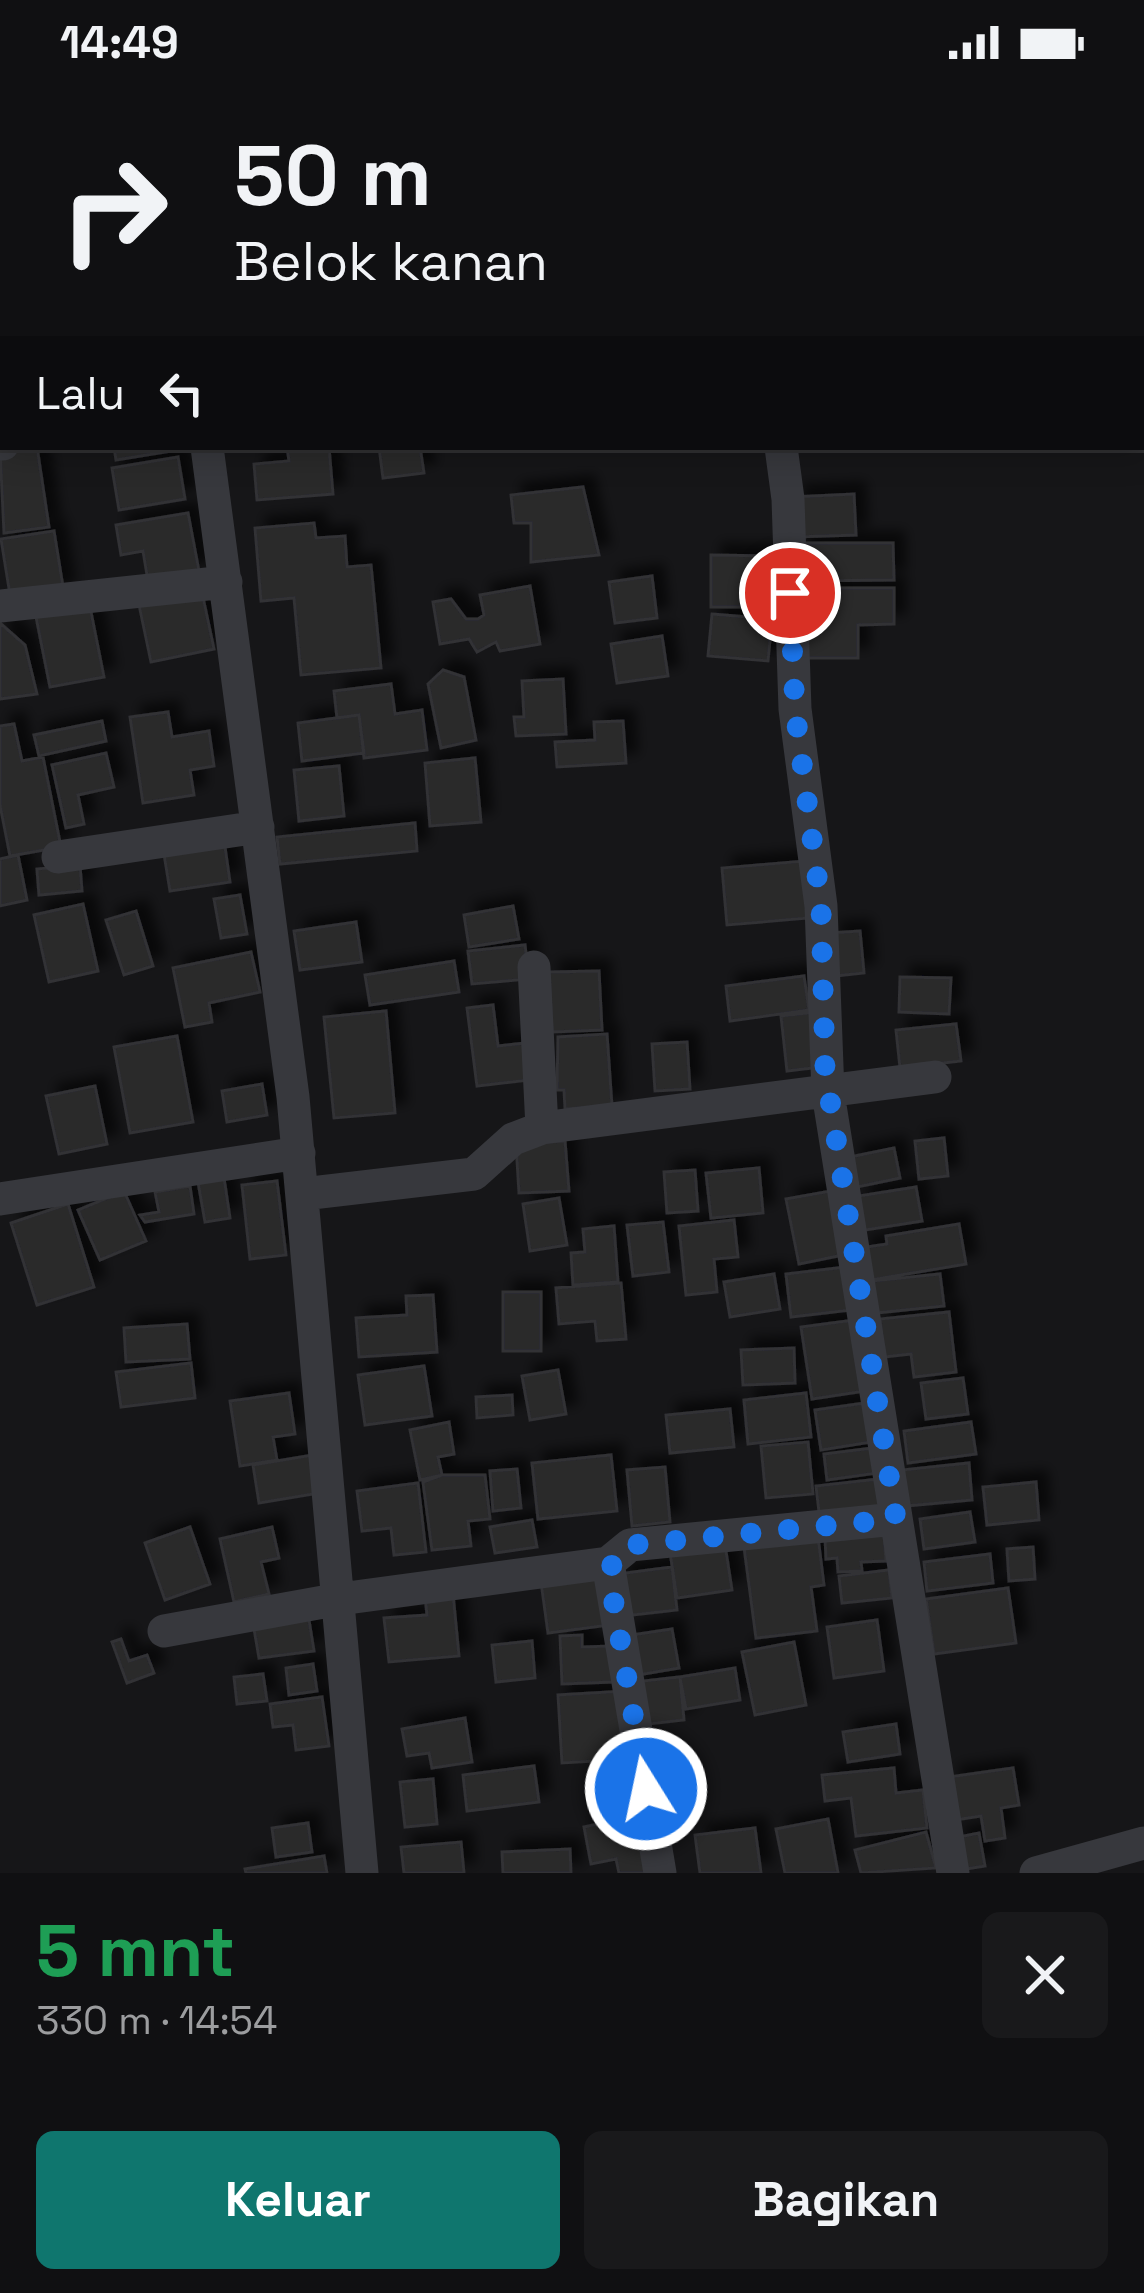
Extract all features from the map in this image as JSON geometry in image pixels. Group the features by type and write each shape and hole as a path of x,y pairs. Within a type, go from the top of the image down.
{"street":[{"path":"207,450 299,1153 362,1873"},
{"path":"781,450 788,499 795,710 821,906 828,1093 953,1873"},
{"path":"0,607 226,582"},
{"path":"58,857 258,827"},
{"path":"534,968 542,1128"},
{"path":"303,1194 474,1174 513,1139 542,1128 934,1077"},
{"path":"0,1198 299,1153"},
{"path":"164,1631 340,1599 608,1563 630,1545 896,1519"},
{"path":"608,1563 660,1873"},
{"path":"1036,1873 1144,1843"}],"building":[{"path":"0,450 37,450 49,527 4,533"},
{"path":"114,450 177,450 116,460"},
{"path":"287,450 329,450 333,494 257,500 254,464 289,461"},
{"path":"379,450 420,450 424,473 383,478"},
{"path":"178,457 185,499 119,510 112,468"},
{"path":"583,487 599,555 531,562 531,523 514,523 511,495"},
{"path":"854,494 856,535 795,537 793,497"},
{"path":"188,513 199,571 148,581 143,551 121,555 116,525"},
{"path":"314,523 316,538 345,536 347,567 371,565 381,668 301,675 294,598 261,601 255,528"},
{"path":"54,531 64,593 11,601 1,539"},
{"path":"800,543 893,543 894,580 800,581"},
{"path":"711,555 772,556 771,607 711,607"},
{"path":"652,576 657,618 615,623 609,582"},
{"path":"530,586 540,644 500,651 496,642 477,652 469,639 440,644 433,602 451,599 466,619 478,619 484,615 480,595"},
{"path":"201,588 214,649 151,662 138,600"},
{"path":"818,588 894,588 894,624 858,625 858,658 801,658 801,618 818,618"},
{"path":"90,607 104,677 50,687 36,617"},
{"path":"712,614 772,619 768,661 708,656"},
{"path":"0,623 25,645 37,694 0,699"},
{"path":"662,636 668,676 617,683 611,644"},
{"path":"443,670 464,677 476,740 441,748 428,684"},
{"path":"563,679 566,734 516,736 514,717 524,717 522,681"},
{"path":"391,684 395,714 422,710 427,750 364,758 359,715 337,718 334,691"},
{"path":"168,712 172,737 209,731 214,766 190,770 194,795 143,803 130,717"},
{"path":"359,715 364,753 302,761 298,723"},
{"path":"102,721 106,741 39,756 34,735"},
{"path":"623,721 626,763 557,767 555,742 595,740 594,722"},
{"path":"14,724 22,761 43,757 61,847 10,856 0,805 0,726"},
{"path":"106,753 114,787 78,795 84,824 66,828 52,765"},
{"path":"475,758 481,822 430,826 425,763"},
{"path":"339,766 344,816 299,821 294,770"},
{"path":"415,823 417,851 280,864 277,837"},
{"path":"224,840 230,882 170,891 163,848"},
{"path":"18,855 27,900 0,906 0,859"},
{"path":"804,861 809,918 727,925 722,868"},
{"path":"80,865 82,891 39,895 37,869"},
{"path":"240,895 247,934 221,938 214,899"},
{"path":"83,904 98,971 49,982 34,915"},
{"path":"513,906 519,939 469,947 464,915"},
{"path":"136,911 153,966 124,975 106,920"},
{"path":"356,922 362,962 300,970 294,931"},
{"path":"860,931 864,973 835,976 830,933"},
{"path":"525,945 529,979 472,984 468,951"},
{"path":"251,952 260,992 209,1003 212,1022 185,1027 173,968"},
{"path":"454,961 459,992 370,1005 365,975"},
{"path":"599,971 602,1030 552,1032 549,972"},
{"path":"804,976 809,1010 730,1021 726,986"},
{"path":"900,977 951,978 949,1014 899,1012"},
{"path":"493,1005 498,1046 534,1042 538,1079 477,1086 467,1008"},
{"path":"386,1011 395,1113 334,1118 324,1017"},
{"path":"816,1012 821,1067 787,1071 781,1016"},
{"path":"956,1024 961,1061 900,1068 896,1030"},
{"path":"607,1034 612,1106 565,1109 564,1090 557,1090 558,1037"},
{"path":"177,1036 193,1122 130,1133 114,1047"},
{"path":"687,1042 690,1089 655,1091 652,1044"},
{"path":"262,1084 267,1115 227,1122 222,1091"},
{"path":"95,1086 107,1144 59,1154 46,1096"},
{"path":"944,1138 948,1176 919,1179 915,1141"},
{"path":"565,1141 569,1191 519,1193 516,1144"},
{"path":"894,1148 900,1178 857,1187 850,1157"},
{"path":"759,1168 763,1213 711,1218 706,1173"},
{"path":"695,1170 698,1211 667,1213 664,1172"},
{"path":"224,1178 230,1218 205,1222 198,1182"},
{"path":"277,1181 286,1255 250,1259 242,1185"},
{"path":"190,1186 194,1214 145,1222 140,1215 159,1212 155,1192"},
{"path":"916,1187 922,1221 865,1230 859,1196"},
{"path":"124,1191 146,1241 100,1260 78,1210"},
{"path":"831,1191 843,1255 799,1264 786,1199"},
{"path":"559,1198 567,1245 530,1251 523,1204"},
{"path":"68,1204 94,1287 37,1305 11,1223"},
{"path":"734,1220 738,1257 714,1259 717,1292 686,1295 679,1226"},
{"path":"663,1222 669,1272 633,1276 627,1225"},
{"path":"959,1224 966,1264 865,1281 860,1248 887,1244 886,1236"},
{"path":"614,1226 618,1282 573,1285 571,1253 585,1252 583,1229"},
{"path":"846,1267 851,1310 791,1317 786,1274"},
{"path":"774,1274 780,1309 730,1317 724,1282"},
{"path":"940,1274 944,1306 876,1313 872,1281"},
{"path":"621,1283 626,1339 597,1341 595,1321 559,1324 556,1288"},
{"path":"503,1292 541,1292 541,1351 503,1351"},
{"path":"433,1295 437,1352 359,1357 356,1318 407,1315 406,1296"},
{"path":"949,1312 956,1372 914,1377 911,1354 884,1357 880,1319"},
{"path":"855,1320 865,1391 812,1399 801,1327"},
{"path":"187,1324 190,1359 126,1362 124,1328"},
{"path":"794,1348 795,1383 743,1385 741,1350"},
{"path":"191,1363 195,1398 121,1407 116,1372"},
{"path":"424,1366 432,1416 365,1425 358,1375"},
{"path":"558,1370 566,1414 530,1420 522,1376"},
{"path":"963,1378 968,1414 926,1419 921,1383"},
{"path":"289,1393 295,1434 273,1437 277,1460 240,1466 230,1401"},
{"path":"806,1393 811,1437 748,1444 744,1400"},
{"path":"512,1395 513,1415 477,1418 476,1397"},
{"path":"865,1403 871,1442 821,1450 815,1410"},
{"path":"730,1409 734,1447 670,1453 666,1415"},
{"path":"449,1422 454,1454 438,1457 442,1475 420,1480 410,1430"},
{"path":"971,1422 976,1454 908,1463 904,1431"},
{"path":"808,1442 813,1494 766,1498 761,1446"},
{"path":"873,1448 877,1473 827,1480 824,1454"},
{"path":"313,1455 319,1493 259,1503 253,1465"},
{"path":"611,1455 617,1511 538,1519 532,1463"},
{"path":"969,1463 972,1500 906,1506 902,1470"},
{"path":"665,1467 670,1522 632,1526 627,1470"},
{"path":"517,1469 521,1508 493,1511 490,1471"},
{"path":"442,1475 485,1475 490,1519 468,1521 471,1546 432,1550 423,1482"},
{"path":"879,1479 883,1516 820,1521 816,1486"},
{"path":"1036,1482 1039,1520 987,1525 983,1487"},
{"path":"418,1483 426,1552 394,1555 391,1528 362,1531 357,1491"},
{"path":"970,1512 975,1542 924,1549 920,1519"},
{"path":"532,1520 537,1547 495,1553 490,1527"},
{"path":"190,1527 210,1584 165,1600 145,1543"},
{"path":"272,1527 279,1558 261,1562 269,1594 234,1602 220,1539"},
{"path":"884,1534 886,1561 861,1562 862,1571 838,1572 837,1558 826,1559 825,1537"},
{"path":"818,1537 824,1585 811,1587 817,1631 756,1638 744,1547"},
{"path":"725,1545 732,1590 677,1598 670,1552"},
{"path":"1033,1547 1035,1579 1009,1581 1007,1549"},
{"path":"990,1554 993,1583 927,1591 924,1562"},
{"path":"672,1567 677,1610 623,1616 618,1574"},
{"path":"889,1570 892,1598 842,1603 839,1576"},
{"path":"601,1574 609,1625 548,1633 541,1582"},
{"path":"1008,1588 1016,1643 934,1654 926,1599"},
{"path":"453,1594 459,1656 389,1662 384,1618 427,1615 425,1596"},
{"path":"308,1614 314,1651 259,1658 253,1623"},
{"path":"877,1620 884,1671 834,1678 827,1627"},
{"path":"672,1629 679,1668 632,1676 625,1636"},
{"path":"582,1635 582,1647 612,1646 613,1682 562,1684 560,1636"},
{"path":"121,1639 129,1661 147,1655 154,1673 127,1683 112,1642"},
{"path":"532,1641 535,1678 496,1682 492,1645"},
{"path":"794,1642 806,1705 755,1715 742,1652"},
{"path":"313,1664 317,1691 289,1695 286,1668"},
{"path":"735,1668 740,1700 686,1709 680,1677"},
{"path":"263,1674 267,1701 237,1704 234,1677"},
{"path":"680,1677 684,1720 639,1725 634,1682"},
{"path":"625,1691 629,1759 562,1763 558,1695"},
{"path":"322,1697 329,1746 296,1750 293,1725 273,1727 270,1704"},
{"path":"465,1718 472,1762 432,1768 429,1753 407,1756 402,1729"},
{"path":"896,1724 900,1754 848,1762 843,1732"},
{"path":"534,1766 539,1802 467,1811 463,1775"},
{"path":"894,1768 896,1793 923,1790 927,1828 856,1836 851,1798 825,1801 822,1775"},
{"path":"1013,1768 1019,1805 1001,1808 1005,1838 985,1841 981,1816 955,1820 949,1777"},
{"path":"433,1779 437,1824 405,1827 400,1782"},
{"path":"640,1815 648,1873 619,1873 616,1859 591,1864 584,1827"},
{"path":"828,1819 838,1873 785,1873 776,1829"},
{"path":"308,1823 312,1852 276,1857 272,1828"},
{"path":"755,1828 761,1873 700,1873 695,1835"},
{"path":"926,1832 936,1868 861,1873 855,1850"},
{"path":"979,1833 985,1866 960,1870 954,1838"},
{"path":"461,1842 464,1873 404,1873 401,1847"},
{"path":"570,1849 571,1873 503,1873 502,1852"},
{"path":"324,1856 327,1873 246,1873 245,1869"}],"route":[{"path":"646,1789 610,1580 608,1563 613,1556 630,1545 896,1519 825,1068 821,906 795,710 790,593"}]}
